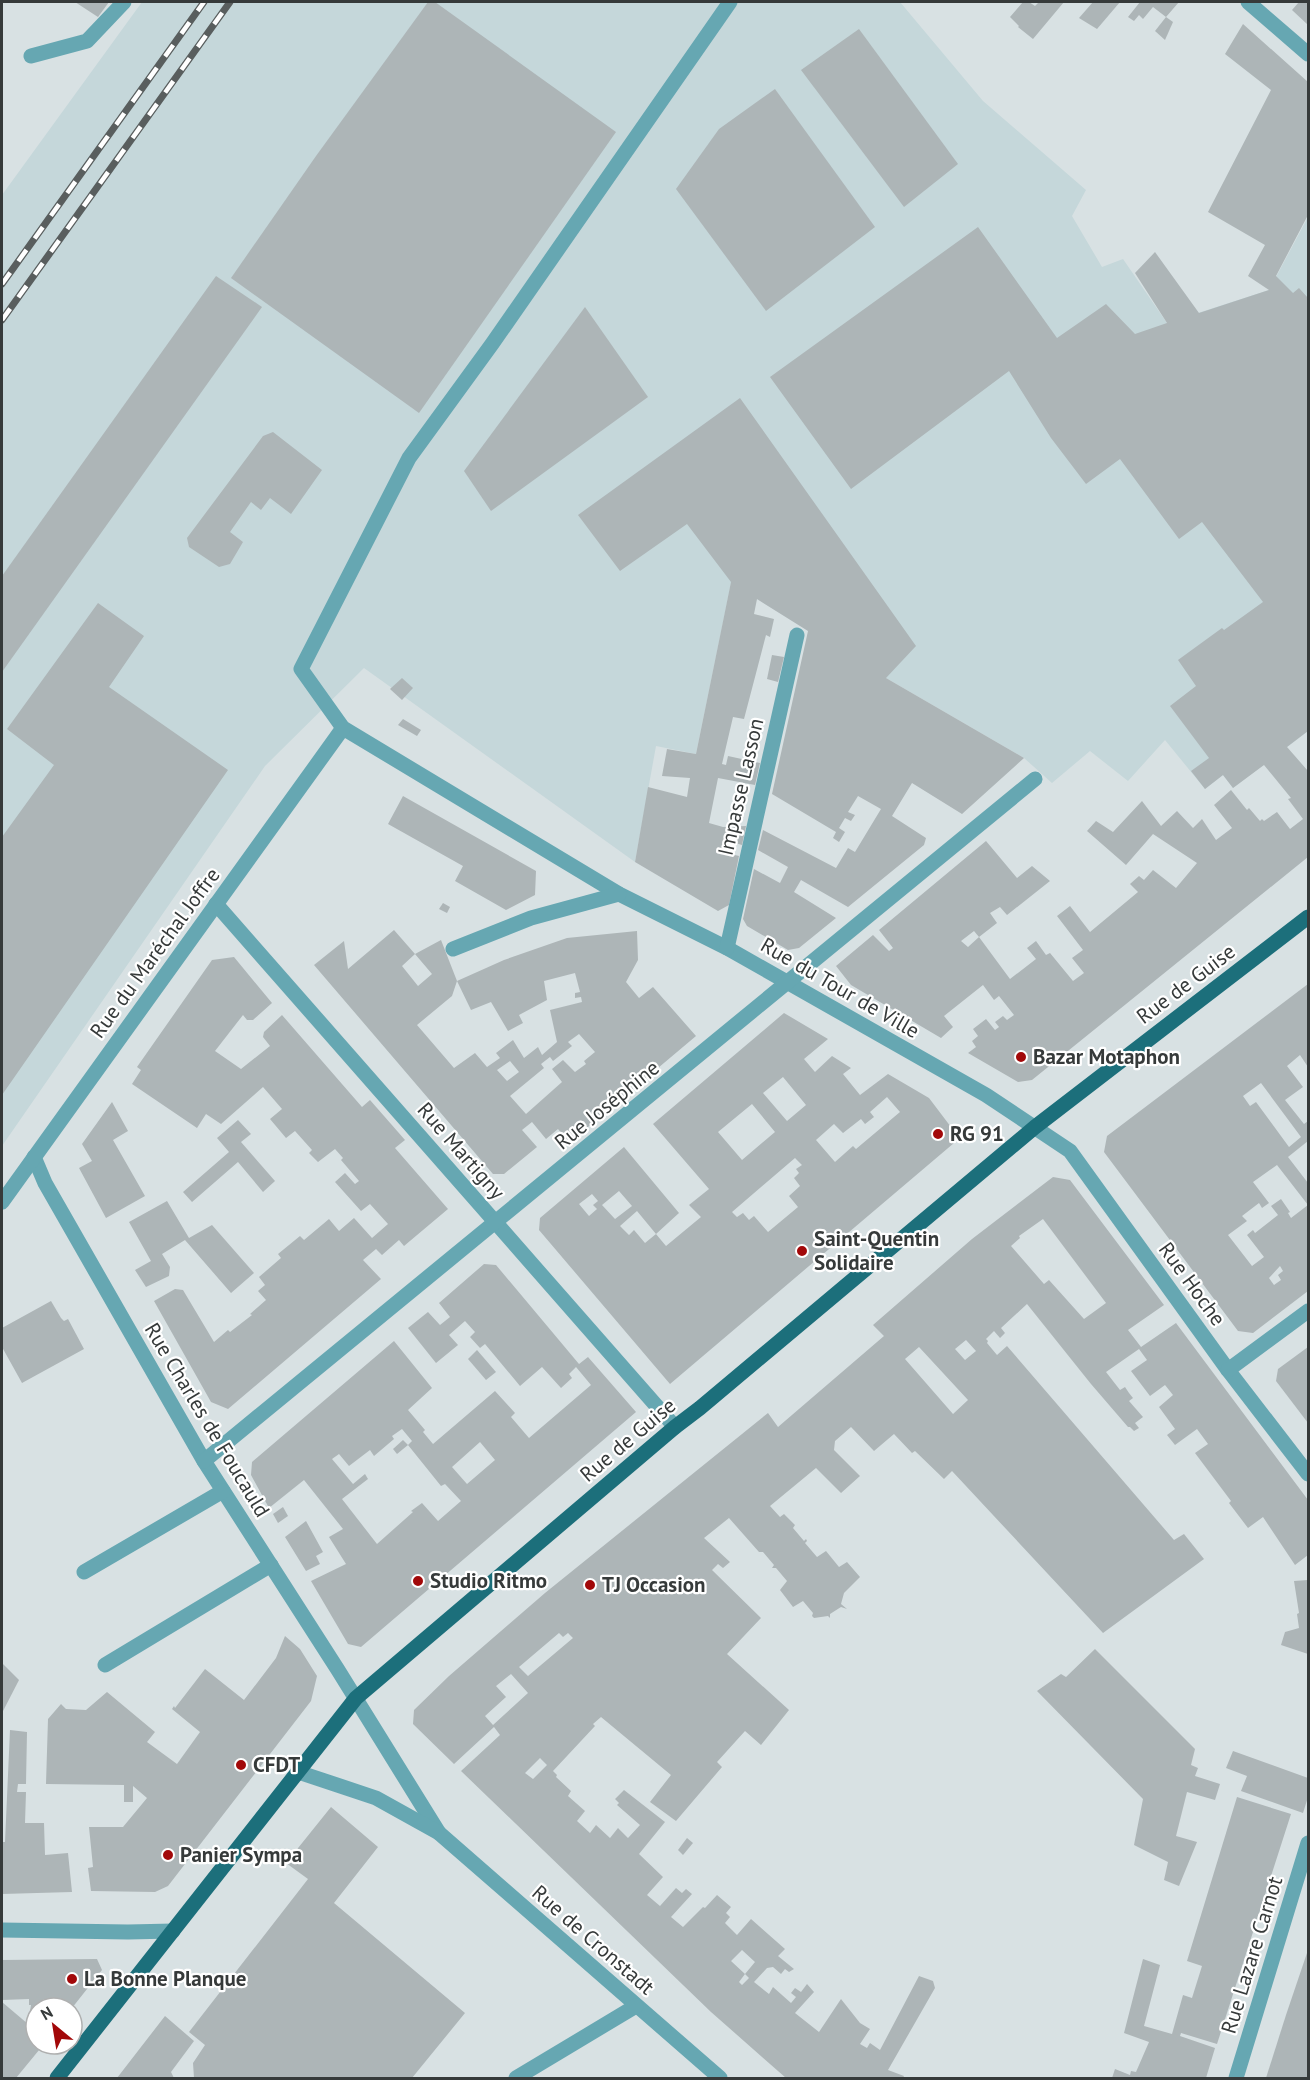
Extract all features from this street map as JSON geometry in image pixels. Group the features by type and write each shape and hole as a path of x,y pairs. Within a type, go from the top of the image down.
{"main road":[{"name":"Rue de Guise","path":"57,2079 356,1698 675,1427 1035,1127 1308,917"}],"street":[{"path":"31,57 87,41 124,2"},
{"path":"343,728 301,669 409,458 492,344 730,2"},
{"path":"1248,2 1308,54"},
{"name":"Impasse Lasson","path":"726,948 797,635"},
{"name":"Rue du Tour de Ville","path":"343,728 619,894 726,948 986,1095 1035,1127"},
{"name":"Rue du Maréchal Joffre","path":"2,1202 343,728"},
{"name":"Rue Joséphine","path":"204,1461 1035,779"},
{"path":"453,950 531,918 619,894"},
{"name":"Rue Martigny","path":"216,904 675,1427"},
{"name":"Rue Hoche","path":"1035,1127 1070,1151 1228,1371 1308,1474"},
{"name":"Rue Charles de Foucauld","path":"33,1157 45,1183 204,1461 356,1698"},
{"path":"1228,1371 1308,1311"},
{"path":"84,1572 223,1491"},
{"path":"105,1665 271,1565"},
{"name":"Rue de Cronstadt","path":"356,1698 439,1833"},
{"name":"Rue de Cronstadt","path":"298,1772 376,1798 439,1833 720,2079"},
{"name":"Rue Lazare Carnot","path":"1236,2079 1308,1843"},
{"path":"2,1930 173,1931"},
{"path":"516,2079 636,2006"}],"shaded area":[{"path":"142,2 900,2 983,101 1086,190 1072,216 1102,267 1123,259 1167,323 1269,290 1308,217 1308,578 1290,590 1308,626 1308,696 1299,702 1308,717 1308,731 1233,788 1223,775 1205,789 1165,740 1128,781 1090,751 1052,783 1024,758 886,678 731,583 696,754 656,746 635,862 364,668 265,766 2,1146 2,195"}],"building":[{"path":"75,2 109,2 98,17"},
{"path":"428,2 435,2 616,132 419,413 231,278"},
{"path":"1023,2 1029,2 1035,6 1039,2 1064,2 1033,39 1010,17"},
{"path":"1093,2 1120,2 1097,29 1079,18"},
{"path":"1140,2 1179,2 1166,17 1153,7 1143,19 1139,15 1134,21 1128,17"},
{"path":"1299,2 1308,2 1308,25 1292,10"},
{"path":"1166,17 1173,22 1165,40 1155,31"},
{"path":"1243,24 1308,82 1308,215 1276,276 1293,293 1299,288 1308,298 1308,731 1287,747 1308,771 1308,857 1032,1080 1018,1082 968,1053 976,1047 972,1041 978,1036 973,1029 986,1019 995,1030 999,1027 995,1022 1003,1016 1007,1020 1014,1015 999,996 994,1000 983,985 944,1016 953,1027 941,1038 851,985 836,966 873,935 889,951 893,948 879,930 986,841 1017,878 1032,866 1050,881 1007,915 1000,907 990,913 997,923 979,937 1010,979 1036,959 1027,948 1036,941 1046,955 1050,953 1073,981 1084,973 1072,958 1083,950 1057,916 1070,906 1090,932 1138,892 1130,884 1139,876 1144,880 1153,870 1176,888 1197,863 1153,834 1126,865 1087,831 1096,821 1113,832 1142,801 1161,826 1177,811 1193,828 1202,819 1216,840 1232,828 1214,805 1231,790 1247,810 1249,808 1260,821 1262,819 1264,821 1277,812 1290,829 1303,819 1288,799 1291,798 1264,765 1233,788 1223,775 1205,789 1191,771 1209,758 1170,706 1196,686 1178,660 1263,602 1202,522 1179,539 1120,459 1086,484 1051,438 1009,371 851,489 770,377 978,227 1057,338 1106,304 1135,334 1167,323 1135,273 1155,252 1199,313 1269,290 1248,276 1265,245 1208,212 1271,90 1225,54","holes":["974,931 979,937 968,947 961,941"]},
{"path":"859,29 958,164 904,207 801,70"},
{"path":"775,89 875,227 766,311 676,189 719,129"},
{"path":"216,276 262,307 2,672 2,576"},
{"path":"585,307 648,397 491,511 464,471"},
{"path":"740,398 916,646 886,678 1024,758 962,814 912,783 892,816 926,838 924,845 848,907 801,880 794,892 836,918 799,948 788,950 747,926 743,919 754,869 780,883 788,867 758,850 763,830 836,868 848,848 855,852 881,809 858,796 848,812 855,815 851,821 845,818 839,828 845,832 839,842 833,838 836,832 772,794 808,631 757,599 754,614 774,619 770,637 766,635 744,719 733,717 722,764 726,765 728,756 760,763 755,785 718,778 709,823 723,827 746,826 742,845 725,840 723,852 739,856 729,905 718,911 635,862 648,787 687,797 690,778 662,776 667,749 696,754 731,582 687,524 620,571 578,515"},
{"path":"273,432 322,470 291,514 270,498 261,510 251,502 230,532 243,542 230,564 219,567 189,547 187,538 263,436"},
{"path":"98,603 144,636 109,687 228,770 2,1095 2,837 54,765 7,729"},
{"path":"772,655 784,657 778,682 767,679"},
{"path":"402,678 413,688 402,700 390,689"},
{"path":"403,719 421,730 417,736 398,725"},
{"path":"403,796 536,871 535,895 506,910 455,881 463,866 388,824"},
{"path":"443,903 450,907 447,913 439,909"},
{"path":"394,930 415,954 441,940 457,981 504,960 567,938 637,931 638,960 626,982 639,998 653,987 696,1036 569,1143 558,1129 546,1139 532,1122 522,1130 537,1147 504,1174 493,1174 314,965 344,941 348,969","holes":["415,954 432,974 418,986 402,966","575,973 580,992 575,993 575,998 581,997 582,1002 550,1010 557,1042 542,1055 538,1047 524,1058 513,1040 496,1053 500,1058 487,1067 475,1053 454,1068 417,1025 452,996 457,981 471,1010 491,1002 508,1031 523,1023 519,1015 547,1000 544,981","579,1034 595,1052 584,1061 586,1064 575,1072 563,1060 552,1069 562,1082 526,1114 510,1096 544,1068 541,1064 550,1057 553,1061 572,1046 568,1042","510,1061 519,1072 507,1081 497,1070"]},
{"path":"234,957 272,1003 253,1020 247,1020 243,1015 215,1051 241,1069 270,1046 263,1037 264,1032 282,1015 362,1107 370,1100 405,1140 395,1148 448,1209 404,1246 399,1240 382,1255 376,1249 363,1260 381,1279 228,1409 211,1402 154,1301 175,1289 183,1290 214,1342 252,1315 250,1314 266,1300 258,1291 265,1285 259,1277 281,1258 278,1254 300,1236 304,1240 329,1219 339,1231 354,1218 372,1238 388,1224 370,1204 361,1211 335,1182 345,1173 355,1184 359,1181 335,1149 318,1162 309,1153 312,1150 295,1131 286,1138 270,1119 282,1109 263,1087 221,1124 206,1114 197,1128 132,1084 141,1070 137,1067 212,960"},
{"path":"1308,984 1308,1067 1300,1055 1287,1066 1303,1087 1285,1100 1304,1124 1308,1121 1308,1141 1288,1157 1308,1183 1308,1205 1308,1291 1253,1333 1238,1331 1104,1152 1107,1136","holes":["1261,1083 1301,1137 1289,1147 1256,1102 1250,1106 1243,1096","1277,1165 1308,1205 1291,1218 1288,1213 1290,1212 1281,1199 1271,1206 1278,1215 1255,1233 1253,1230 1247,1235 1264,1257 1252,1266 1228,1235 1247,1221 1242,1216 1259,1203 1262,1208 1269,1203 1253,1182","1280,1266 1283,1271 1278,1275 1281,1280 1274,1285 1269,1278"]},
{"path":"784,1013 828,1039 804,1059 815,1072 832,1056 851,1068 843,1074 860,1095 888,1074 929,1098 954,1131 954,1143 670,1384 539,1230 540,1218 624,1147 679,1213 656,1234 666,1246 701,1217 689,1205 709,1189 653,1124","holes":["783,1077 806,1105 787,1121 763,1093","887,1097 900,1112 856,1149 853,1146 835,1162 816,1140 834,1124 843,1133 861,1119 865,1124 874,1117 870,1112","752,1104 775,1132 742,1160 718,1132","795,1158 802,1165 796,1169 799,1173 794,1178 800,1186 789,1196 798,1207 768,1232 754,1216 749,1220 743,1213 737,1217 732,1212","619,1191 632,1206 615,1219 602,1205","592,1194 598,1201 593,1205 597,1209 589,1216 579,1204","637,1211 656,1234 645,1243 634,1230 629,1235 620,1226"]},
{"path":"112,1102 128,1131 113,1140 145,1196 106,1218 79,1168 92,1161 82,1144"},
{"path":"238,1120 251,1134 241,1142 275,1181 263,1192 238,1162 192,1202 183,1192 229,1152 217,1138"},
{"path":"1053,1177 1070,1180 1164,1305 1128,1330 1141,1347 1176,1323 1308,1500 1308,1555 1295,1565 1263,1517 1248,1528 1195,1453 1208,1444 1197,1429 1175,1445 1167,1435 1175,1429 1159,1407 1173,1395 1165,1385 1150,1396 1131,1371 1147,1360 1139,1349 1106,1372 1120,1390 1125,1387 1133,1398 1129,1401 1143,1417 1135,1423 1139,1428 1134,1431 1091,1384 1027,1304 1001,1328 1005,1333 1000,1338 994,1331 986,1339 987,1343 997,1355 1007,1346 1174,1540 1184,1534 1204,1559 1103,1633 952,1471 944,1479 915,1451 912,1453 894,1434 874,1451 851,1427 835,1441 834,1450 860,1476 841,1493 816,1468 770,1506 780,1517 784,1514 795,1525 793,1528 804,1541 806,1539 805,1543 817,1557 826,1551 839,1567 847,1562 860,1577 844,1593 841,1604 847,1609 841,1607 830,1614 830,1618 828,1616 814,1618 813,1613 803,1601 793,1607 780,1590 787,1581 776,1568 772,1568 774,1565 763,1552 759,1552 729,1518 704,1538 730,1562 723,1568 718,1564 712,1570 761,1618 727,1654 789,1710 761,1745 745,1731 717,1762 722,1767 676,1821 650,1802 671,1775 601,1717 553,1771 571,1791 568,1796 585,1811 577,1821 590,1833 596,1825 610,1838 618,1828 628,1838 640,1825 617,1805 619,1803 615,1799 624,1790 665,1822 639,1854 663,1877 647,1895 660,1906 676,1888 682,1893 686,1889 692,1894 671,1917 683,1927 717,1895 731,1907 726,1913 730,1917 725,1923 737,1935 751,1919 785,1949 778,1956 794,1969 789,1972 785,1969 781,1974 773,1967 767,1968 754,1982 769,1994 773,1987 791,2003 796,1997 791,1993 795,1988 801,1992 807,1984 814,1992 795,2013 819,2032 841,1999 860,2023 870,2029 860,2044 867,2048 870,2043 880,2050 919,1976 933,1981 935,1988 888,2070 904,2076 903,2078 786,2078 711,2012 461,1771 500,1735 494,1727 454,1764 413,1724 414,1710 449,1676 545,1593 768,1413 778,1427 884,1336 873,1325 972,1239","holes":["1043,1219 1106,1303 1084,1319 1049,1280 1044,1284 1011,1246 1020,1238 1019,1236","966,1340 976,1351 965,1360 955,1349","919,1347 968,1400 953,1414 905,1359","559,1633 563,1637 568,1633 573,1638 528,1676 519,1667","511,1674 528,1693 493,1725 485,1716 506,1697 496,1686","540,1758 547,1765 533,1779 525,1773","742,1950 755,1962 745,1974 731,1961","745,1974 749,1978 742,1985 739,1982"]},
{"path":"167,1201 189,1238 212,1225 254,1273 231,1293 185,1240 162,1254 170,1267 169,1276 146,1287 135,1270 151,1261 129,1222"},
{"path":"484,1264 496,1265 579,1364 588,1357 636,1412 361,1647 348,1644 311,1581 346,1564 329,1537 343,1529 304,1480 269,1508 251,1475 252,1462 394,1341 432,1388 408,1410 425,1430 423,1432 433,1444 495,1391 515,1413 511,1417 529,1438 591,1385 576,1367 569,1374 572,1378 561,1388 542,1367 520,1386 485,1344 480,1348 470,1337 475,1332 465,1321 449,1335 458,1345 436,1363 408,1328 428,1312 440,1325 450,1317 439,1303","holes":["402,1429 412,1441 408,1445 441,1486 445,1484 461,1501 438,1521 422,1503 377,1544 342,1499 368,1479 365,1474 353,1484 332,1459 339,1454 349,1466 370,1450 374,1456 394,1439 392,1436","480,1442 495,1460 467,1484 452,1467"]},
{"path":"51,1301 61,1318 64,1321 68,1319 84,1349 22,1383 2,1347 2,1328"},
{"path":"1308,1347 1308,1423 1276,1381 1278,1369"},
{"path":"477,1350 496,1372 486,1380 468,1359"},
{"path":"403,1440 408,1445 397,1454 393,1449"},
{"path":"283,1507 288,1516 278,1523 273,1514"},
{"path":"306,1521 323,1552 316,1556 320,1564 306,1571 285,1537"},
{"path":"1308,1580 1308,1654 1281,1645 1285,1632 1299,1628 1294,1581"},
{"path":"285,1636 300,1649 317,1676 311,1701 168,1886 155,1892 91,1891 88,1868 93,1867 89,1827 123,1827 147,1798 133,1786 133,1802 124,1802 124,1785 46,1784 48,1719 61,1704 66,1709 86,1710 107,1692 155,1732 147,1742 177,1764 200,1732 172,1709 205,1669 244,1700 276,1658"},
{"path":"1095,1649 1195,1749 1191,1765 1198,1768 1195,1776 1220,1784 1215,1800 1187,1792 1176,1836 1197,1842 1179,1886 1164,1880 1168,1862 1134,1845 1143,1799 1037,1691 1061,1674 1066,1677"},
{"path":"2,1663 19,1680 2,1713"},
{"path":"10,1730 27,1732 26,1784 18,1784 17,1792 26,1792 25,1823 44,1823 45,1855 68,1853 72,1892 2,1894 2,1842 5,1842"},
{"path":"1233,1751 1308,1778 1308,1797 1303,1813 1241,1791 1247,1776 1226,1768"},
{"path":"1237,1797 1291,1814 1217,2044 1181,2033 1180,2036 1215,2048 1206,2078 1112,2078 1115,2069 1130,2075 1131,2071 1136,2072 1149,2042 1124,2033 1143,1959 1160,1965 1144,2026 1172,2034 1183,1995 1192,1998 1202,1966 1187,1961"},
{"path":"331,1807 378,1847 334,1903 465,2013 412,2078 194,2078 193,2063 205,2045 189,2032 308,1879 286,1863"},
{"path":"687,1838 693,1843 683,1855 678,1850"},
{"path":"1308,1950 1308,2078 1266,2078 1286,2015"},
{"path":"97,1959 102,1970 81,1996 24,1996 24,1999 2,2000 2,1960"},
{"path":"2,2002 24,2021 24,2056 34,2056 16,2078 2,2078"},
{"path":"165,2016 194,2041 171,2072 174,2078 117,2078"}],"railway":[{"path":"2,284 204,2"},
{"path":"2,320 230,2"}],"place":[{"name":"Bazar Motaphon","path":"1021,1057"},
{"name":"RG 91","path":"938,1134"},
{"name":"Saint-Quentin Solidaire","path":"802,1251"},
{"name":"Studio Ritmo","path":"418,1581"},
{"name":"TJ Occasion","path":"590,1585"},
{"name":"CFDT","path":"241,1765"},
{"name":"Panier Sympa","path":"168,1855"},
{"name":"La Bonne Planque","path":"72,1979"}]}
